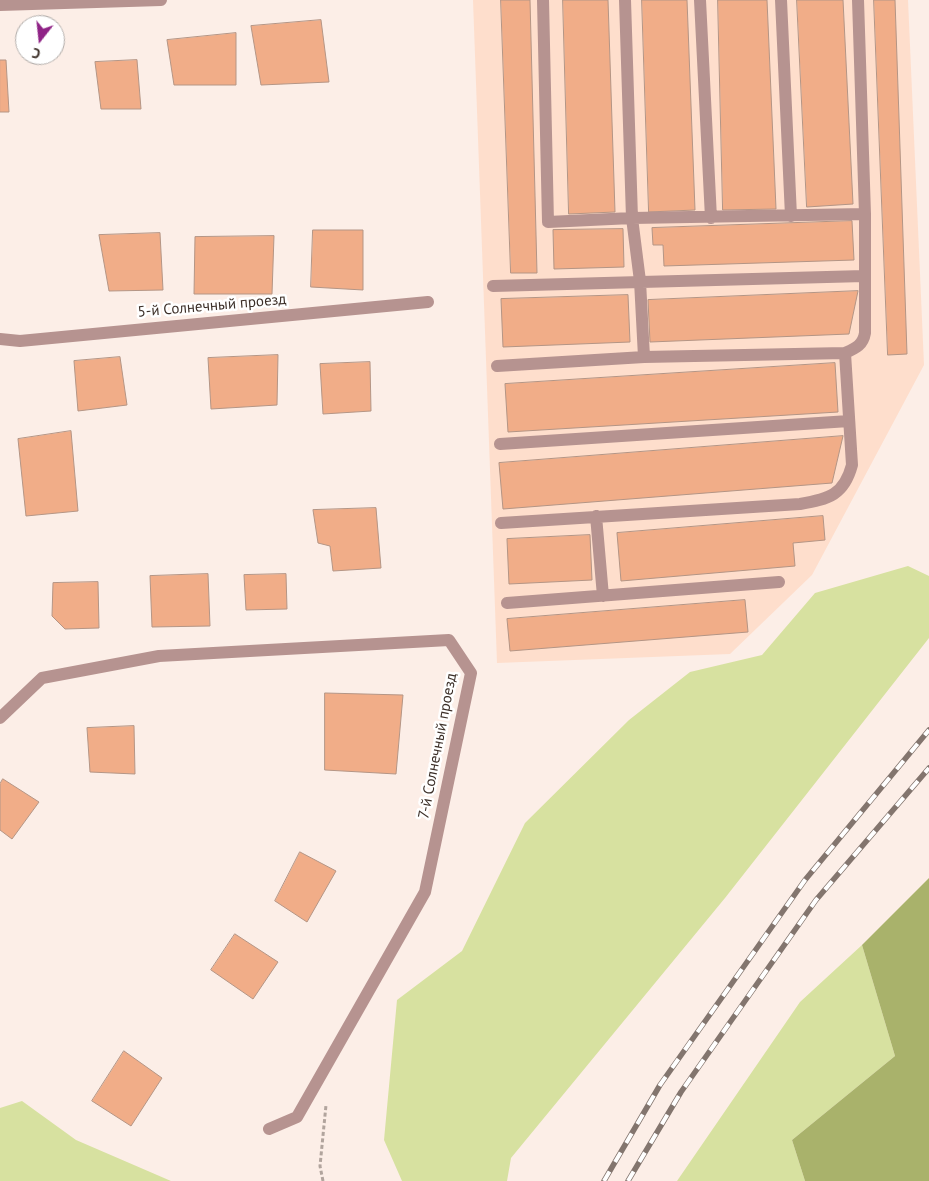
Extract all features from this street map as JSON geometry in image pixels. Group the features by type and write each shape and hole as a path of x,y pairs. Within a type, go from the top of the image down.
{"street":[{"path":"0,5 161,0"},
{"path":"543,0 548,222 632,218 865,214"},
{"path":"625,0 632,218 640,281 644,358"},
{"path":"700,0 710,218"},
{"path":"781,0 791,216"},
{"path":"497,366 644,358 845,353 859,346 864,340 865,214 858,0"},
{"path":"493,286 864,276"},
{"name":"5-й Солнечный проезд","path":"0,339 20,341 428,302"},
{"path":"501,523 800,504 831,497 846,482 852,465 845,353"},
{"path":"500,444 849,421"},
{"path":"596,516 603,596"},
{"path":"507,603 779,582"},
{"name":"7-й Солнечный проезд","path":"0,718 42,678 159,656 449,640 471,673 425,892 297,1117 269,1128"}],"path":[{"path":"323,1181 320,1166 326,1102"}],"shaded area":[{"path":"473,0 908,0 924,365 812,575 730,654 497,663"}],"green space":[{"path":"908,566 929,576 929,638 725,898 511,1158 507,1181 402,1181 384,1140 397,1000 462,951 525,823 629,720 690,672 762,655 815,593"},
{"path":"929,878 929,1181 805,1181 792,1140 895,1056 862,945"},
{"path":"862,945 895,1056 792,1140 805,1181 677,1181 800,1002"},
{"path":"22,1101 76,1140 171,1181 0,1181 0,1108"}],"building":[{"path":"501,0 530,0 537,273 511,273"},
{"path":"563,0 608,0 615,212 569,214"},
{"path":"642,0 687,0 695,210 649,212"},
{"path":"718,0 767,0 776,209 723,210"},
{"path":"797,0 843,0 853,204 807,207"},
{"path":"874,0 895,0 907,354 888,355"},
{"path":"321,20 329,82 261,85 251,26"},
{"path":"236,33 236,85 174,85 167,40"},
{"path":"0,60 6,60 9,112 0,112"},
{"path":"137,60 141,109 101,109 95,62"},
{"path":"852,221 854,260 664,266 663,245 653,245 652,228"},
{"path":"623,229 624,267 554,269 553,230"},
{"path":"313,230 363,230 363,290 311,287"},
{"path":"160,233 163,290 109,291 99,235"},
{"path":"274,236 272,294 194,294 195,237"},
{"path":"858,291 849,334 650,342 648,300"},
{"path":"628,295 630,342 503,347 501,299"},
{"path":"278,355 277,405 211,409 208,358"},
{"path":"120,357 127,405 78,411 74,361"},
{"path":"370,362 371,411 323,414 320,364"},
{"path":"835,363 838,412 508,432 505,384"},
{"path":"71,431 78,511 26,516 18,439"},
{"path":"843,436 832,483 503,509 499,463"},
{"path":"376,508 381,568 333,571 330,546 318,543 313,510"},
{"path":"823,516 825,540 793,543 795,566 621,581 617,533"},
{"path":"590,535 592,580 509,584 507,539"},
{"path":"208,574 210,626 152,627 150,576"},
{"path":"286,574 287,609 246,610 244,575"},
{"path":"98,582 99,628 65,629 52,616 53,583"},
{"path":"745,600 748,632 510,651 507,619"},
{"path":"325,693 403,695 396,774 325,770"},
{"path":"134,726 135,774 90,772 87,728"},
{"path":"3,779 39,802 12,839 0,830 0,784"},
{"path":"300,852 336,871 307,922 275,901"},
{"path":"235,934 278,962 253,999 211,970"},
{"path":"124,1051 162,1078 131,1126 92,1101"}],"railway":[{"path":"604,1181 660,1085 805,880 929,730"},
{"path":"628,1181 681,1092 816,900 929,768"}]}
